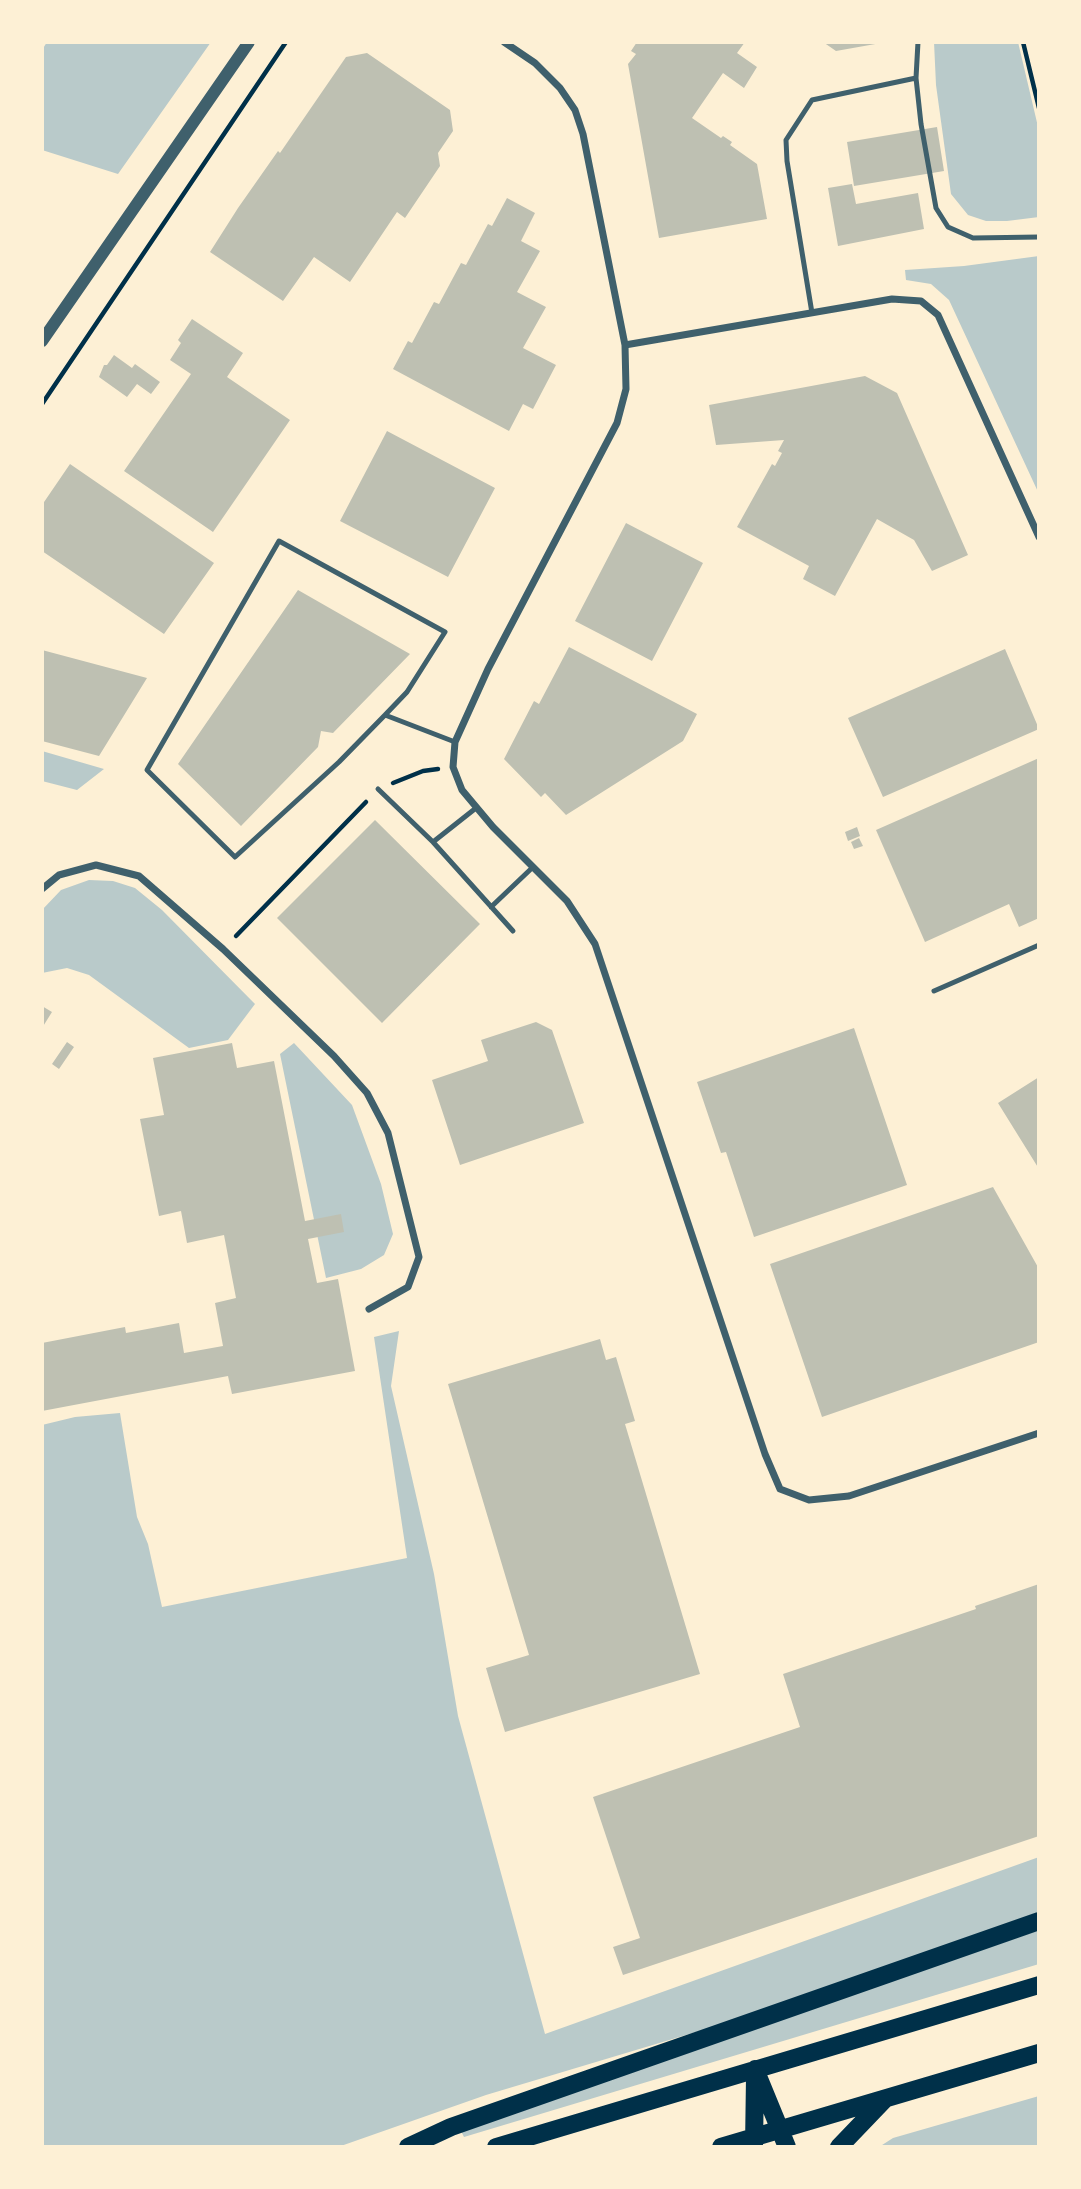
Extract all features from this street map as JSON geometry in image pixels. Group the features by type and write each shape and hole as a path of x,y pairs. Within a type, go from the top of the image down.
{"main road":[{"path":"408,2147 451,2127 1039,1921"},
{"path":"496,2147 1039,1985"},
{"path":"721,2147 753,2142 780,2130 1039,2053"},
{"path":"755,2069 787,2147"},
{"path":"753,2142 755,2069"},
{"path":"839,2147 886,2098"}],"street":[{"path":"42,341 249,42"},
{"path":"504,42 535,63 560,88 575,110 583,134 625,345 626,388 617,423 488,669 455,742 453,768 462,790 476,808 567,901 595,944 765,1454 780,1489 809,1500 849,1496 1039,1433"},
{"path":"625,345 892,299 921,301 938,316 1039,537"},
{"path":"42,889 59,875 96,865 139,876 223,949 334,1056 367,1093 387,1133 419,1257 408,1287 369,1308"}],"lane":[{"path":"918,42 916,78 936,208 948,227 973,238 1039,237"},
{"path":"812,313 787,161 786,140 812,100 916,78"},
{"path":"279,541 445,632 407,691 385,715 339,762 235,857 147,770 279,541"},
{"path":"385,715 455,742"},
{"path":"378,789 433,842 513,931"},
{"path":"433,842 476,808"},
{"path":"491,907 533,867"},
{"path":"934,991 1039,945"}],"path":[{"path":"42,404 286,42"},
{"path":"1023,42 1039,108"},
{"path":"223,949 378,789 423,771 453,768"}],"shaded area":[{"path":"47,42 211,42 118,174 42,150 42,50"},
{"path":"934,42 1018,42 1039,131 1039,217 986,221 968,215 951,194 936,85"},
{"path":"1039,256 1039,494 949,300 931,284 906,280 905,270 964,266"},
{"path":"42,751 104,769 77,790 42,781"},
{"path":"89,880 113,881 135,888 162,910 255,1004 228,1040 189,1048 89,975 67,968 42,973 42,910 61,890"},
{"path":"294,1043 352,1105 381,1184 393,1234 384,1255 361,1269 326,1278 280,1054"},
{"path":"399,1331 391,1386 434,1574 458,1716 545,2034 1039,1857 1039,1912 716,2026 486,2095 338,2147 42,2147 42,1425 75,1417 120,1413 137,1517 148,1544 162,1607 407,1558 374,1337"},
{"path":"1039,1930 1039,1964 464,2137 461,2131"},
{"path":"1039,2096 1039,2147 879,2147 893,2138"}],"building":[{"path":"637,42 745,42 737,53 757,67 744,88 723,73 692,118 721,138 723,136 732,142 730,145 757,164 767,219 659,238 628,64 636,54 631,51"},
{"path":"823,42 881,42 881,43 836,51"},
{"path":"367,53 450,110 453,131 438,153 440,166 405,218 397,212 350,282 314,257 283,301 210,252 238,208 278,151 280,153 346,57"},
{"path":"937,127 944,171 854,186 847,142"},
{"path":"852,184 856,204 918,193 924,229 838,246 828,188"},
{"path":"507,198 535,213 521,241 540,251 517,292 546,307 523,348 556,365 533,409 523,404 509,431 393,369 408,341 412,343 434,302 439,304 461,263 466,265 488,224 492,226"},
{"path":"192,319 243,353 227,377 290,420 213,532 124,471 191,374 170,360 181,343 178,340"},
{"path":"114,355 132,368 135,364 160,382 151,394 137,384 127,397 99,377 104,365 107,365"},
{"path":"865,376 897,393 968,555 932,571 914,540 877,519 835,596 803,579 809,566 737,527 772,464 775,466 782,453 778,451 784,440 716,445 709,405"},
{"path":"387,431 495,488 448,577 340,521"},
{"path":"70,464 214,563 164,634 42,551 42,505"},
{"path":"626,523 703,563 652,661 575,621"},
{"path":"298,590 410,654 333,733 321,731 318,747 241,826 178,764"},
{"path":"569,647 697,714 683,741 566,815 545,793 541,797 504,759 534,701 539,704"},
{"path":"1005,649 1039,729 883,797 848,718"},
{"path":"42,650 147,678 99,756 42,741"},
{"path":"1039,758 1039,918 1019,927 1009,904 925,942 876,830"},
{"path":"375,820 480,924 382,1023 277,918"},
{"path":"857,827 860,836 848,841 845,832"},
{"path":"859,838 863,846 854,849 851,842"},
{"path":"42,1006 52,1012 42,1028"},
{"path":"536,1022 552,1030 584,1123 460,1165 432,1080 488,1061 481,1040"},
{"path":"854,1028 907,1185 754,1237 726,1152 721,1153 697,1082"},
{"path":"67,1042 74,1047 59,1069 52,1064"},
{"path":"232,1043 237,1068 274,1061 305,1221 341,1214 344,1232 308,1239 317,1283 338,1279 355,1371 232,1394 228,1376 42,1411 42,1343 125,1327 126,1333 179,1323 184,1353 223,1346 215,1303 236,1298 224,1235 187,1243 181,1211 159,1216 140,1119 164,1115 153,1058"},
{"path":"1039,1077 1039,1169 998,1103"},
{"path":"993,1187 1039,1269 1039,1342 822,1417 770,1264"},
{"path":"600,1339 606,1360 616,1357 635,1421 625,1424 700,1674 505,1732 486,1668 529,1655 448,1384"},
{"path":"1039,1584 1039,1836 623,1975 613,1947 640,1938 593,1797 800,1727 783,1674 976,1609 975,1606"}]}
